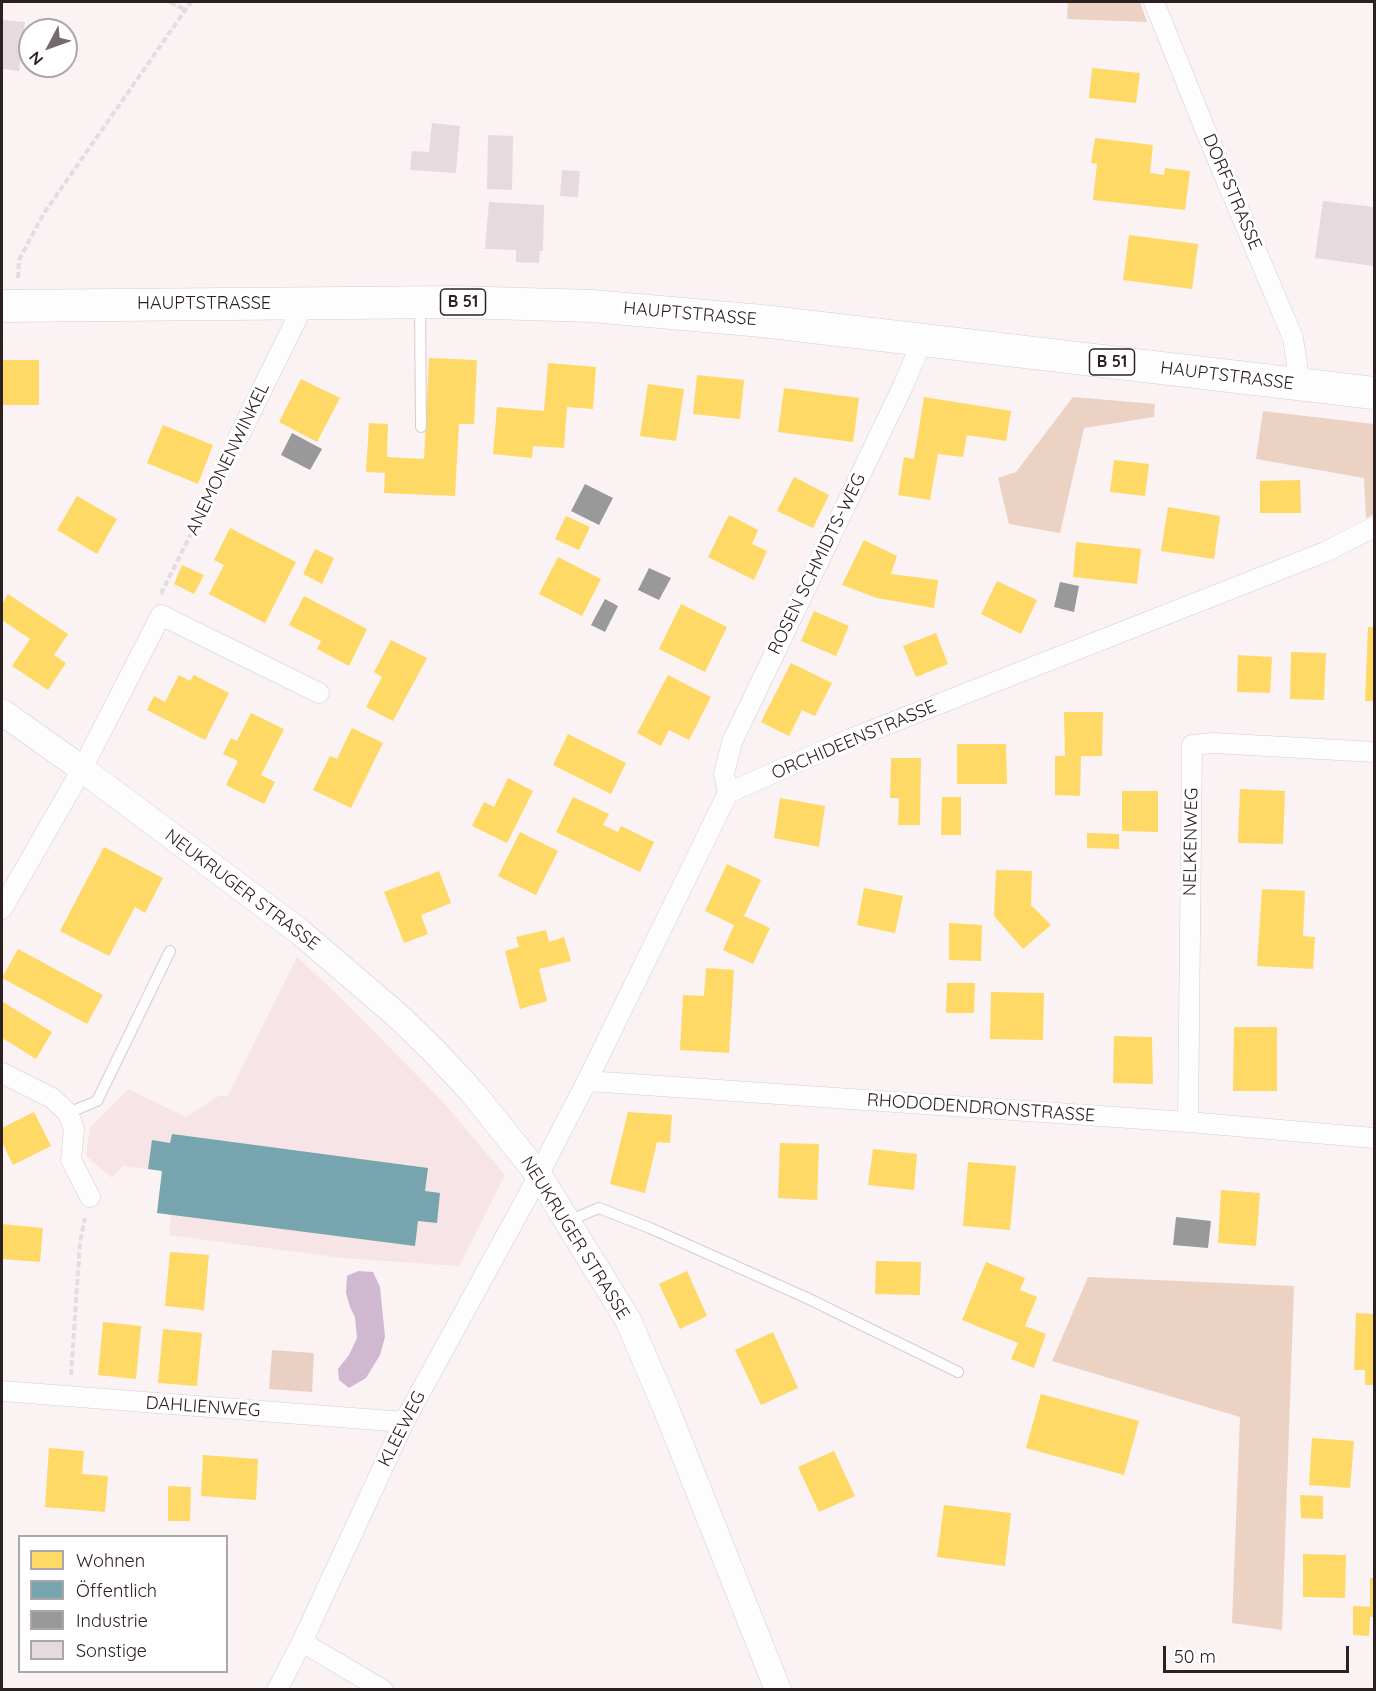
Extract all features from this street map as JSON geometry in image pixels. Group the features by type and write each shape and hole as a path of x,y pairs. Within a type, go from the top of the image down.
{"main road":[{"name":"HAUPTSTRASSE","path":"9,306 420,302 592,306 762,321 1374,393"}],"street":[{"name":"DORFSTRASSE","path":"1154,2 1293,338 1300,385"},
{"name":"ANEMONENWINKEL","path":"240,436 304,304"},
{"name":"ROSEN SCHMIDTS-WEG","path":"728,793 724,774 732,742 903,386 923,339"},
{"name":"ORCHIDEENSTRASSE","path":"728,793 850,740 1325,552 1374,527"},
{"path":"2,909 82,769 161,615 319,693"},
{"name":"NEUKRUGER STRASSE","path":"2,712 300,932 398,1016 472,1093 538,1174 628,1320 665,1406 778,1689"},
{"name":"NELKENWEG","path":"1188,1122 1192,745 1214,743 1374,752"},
{"path":"538,1174 587,1081 728,793"},
{"path":"2,1073 52,1098 68,1113 74,1129 71,1160 90,1197"},
{"name":"RHODODENDRONSTRASSE","path":"587,1081 1374,1137"},
{"name":"KLEEWEG","path":"277,1689 302,1641 404,1422 538,1174"},
{"name":"DAHLIENWEG","path":"2,1391 404,1422"},
{"path":"302,1641 383,1689"}],"lane":[{"path":"420,302 421,428"},
{"path":"68,1113 97,1101 170,951"},
{"path":"568,1221 599,1208 650,1228 807,1298 958,1372"}],"path":[{"path":"170,2 185,10"},
{"path":"9,306 19,260 44,213 191,2"},
{"name":"ANEMONENWINKEL","path":"161,615 159,597 240,436"},
{"path":"69,1397 80,1242 90,1197"}],"shaded area":[{"path":"1068,2 1140,2 1147,22 1067,19"},
{"path":"1073,397 1155,404 1154,417 1084,428 1060,533 1009,524 998,478 1016,472"},
{"path":"1263,411 1374,424 1374,514 1366,518 1364,478 1256,459"},
{"path":"297,957 344,1001 443,1102 505,1175 459,1266 343,1258 169,1235 171,1215 157,1213 162,1171 123,1166 112,1178 86,1156 90,1127 128,1089 186,1117 219,1096 228,1096"},
{"path":"358,1271 373,1272 380,1287 385,1337 380,1355 366,1378 349,1388 339,1380 338,1369 349,1355 357,1338 355,1317 346,1293 347,1276"},
{"path":"1088,1277 1294,1286 1282,1630 1232,1623 1240,1417 1052,1361"},
{"path":"272,1350 314,1353 312,1392 269,1389"}],"building: Wohnen":[{"path":"1092,68 1140,73 1136,103 1089,98"},
{"path":"1095,138 1153,145 1150,173 1164,175 1165,168 1190,171 1185,210 1093,200 1097,164 1091,163"},
{"path":"1129,235 1198,244 1192,289 1123,280"},
{"path":"429,358 477,360 474,424 459,424 455,496 384,493 385,473 366,472 369,423 388,424 387,457 424,459"},
{"path":"2,360 39,360 39,405 2,405"},
{"path":"548,363 596,367 593,409 567,407 564,448 533,446 532,458 493,454 497,407 544,411"},
{"path":"697,375 744,380 740,419 693,414"},
{"path":"301,379 340,398 317,442 279,422"},
{"path":"648,384 684,389 676,441 640,436"},
{"path":"784,388 859,398 853,442 778,432"},
{"path":"924,397 1011,411 1006,441 967,435 963,457 938,454 930,500 898,495 904,457 914,459"},
{"path":"163,425 213,445 198,484 147,463"},
{"path":"1114,460 1149,464 1145,496 1110,492"},
{"path":"794,477 829,495 813,528 777,511"},
{"path":"1300,480 1301,513 1260,513 1260,481"},
{"path":"77,496 117,519 97,554 57,530"},
{"path":"1168,507 1220,516 1214,559 1161,551"},
{"path":"729,515 758,530 752,544 767,551 754,580 708,557"},
{"path":"566,516 590,527 579,550 555,539"},
{"path":"230,528 296,562 265,623 209,594 224,565 214,560"},
{"path":"864,540 897,556 891,574 938,580 934,608 877,598 842,585"},
{"path":"1076,542 1141,549 1137,584 1073,577"},
{"path":"315,549 334,558 322,584 303,574"},
{"path":"558,557 601,579 582,616 539,594"},
{"path":"182,565 204,575 194,594 174,584"},
{"path":"997,581 1037,600 1021,634 981,614"},
{"path":"8,594 68,634 54,655 66,663 48,690 12,666 30,639 2,620 2,604"},
{"path":"304,596 367,629 349,666 317,649 321,641 289,625"},
{"path":"681,604 727,627 705,672 659,649"},
{"path":"814,611 849,626 836,656 801,641"},
{"path":"1368,627 1374,627 1374,701 1365,701"},
{"path":"936,633 948,664 916,677 903,646"},
{"path":"391,640 427,658 393,721 366,707 382,677 374,672"},
{"path":"1291,652 1326,653 1324,700 1290,699"},
{"path":"1238,655 1272,657 1270,693 1237,692"},
{"path":"791,663 832,683 815,716 802,710 789,736 761,722"},
{"path":"179,675 190,681 194,675 229,693 205,740 147,710 154,696 165,702"},
{"path":"668,675 711,697 689,740 669,730 661,746 637,733"},
{"path":"1064,712 1103,712 1102,756 1081,756 1080,796 1055,795 1055,756 1065,756"},
{"path":"251,713 284,729 261,775 275,782 264,804 226,785 238,761 223,754 231,738 237,741"},
{"path":"352,728 383,743 351,808 313,790 330,756 337,759"},
{"path":"568,734 626,763 611,794 553,765"},
{"path":"957,744 1006,744 1007,784 957,784"},
{"path":"891,758 921,758 920,825 898,825 899,798 890,798"},
{"path":"508,778 533,791 507,843 472,826 484,802 494,807"},
{"path":"1240,789 1285,791 1283,844 1238,843"},
{"path":"1122,791 1158,791 1158,832 1122,831"},
{"path":"573,797 609,814 603,825 618,832 621,826 654,842 640,872 556,832"},
{"path":"942,797 961,797 961,835 941,835"},
{"path":"780,798 825,806 819,847 774,838"},
{"path":"520,832 558,851 536,895 498,876"},
{"path":"1087,833 1119,834 1119,849 1087,848"},
{"path":"104,847 163,878 145,913 135,907 109,956 60,931"},
{"path":"727,864 761,880 744,916 770,928 753,964 723,950 734,925 705,911"},
{"path":"996,870 1032,871 1031,905 1051,925 1023,949 994,916"},
{"path":"439,871 451,903 421,915 428,934 404,943 384,892"},
{"path":"864,888 903,896 895,933 857,925"},
{"path":"1262,889 1305,891 1303,936 1315,937 1313,969 1257,966"},
{"path":"949,923 982,925 981,961 949,960"},
{"path":"546,930 549,942 564,937 571,961 539,969 547,1001 520,1009 505,951 519,947 516,937"},
{"path":"18,949 103,995 87,1024 2,978"},
{"path":"706,968 734,970 729,1053 680,1050 683,995 704,996"},
{"path":"947,983 975,983 974,1013 946,1013"},
{"path":"991,992 1044,993 1043,1040 990,1039"},
{"path":"3,1002 52,1032 36,1059 2,1038"},
{"path":"1234,1027 1277,1027 1277,1091 1233,1091"},
{"path":"1114,1036 1152,1037 1153,1084 1113,1083"},
{"path":"34,1112 51,1146 13,1165 2,1142 2,1128"},
{"path":"628,1112 672,1115 670,1143 657,1142 645,1193 610,1184"},
{"path":"780,1143 819,1144 817,1200 778,1198"},
{"path":"873,1149 917,1154 914,1190 868,1185"},
{"path":"968,1162 1016,1166 1010,1230 963,1226"},
{"path":"1221,1190 1260,1193 1256,1246 1218,1243"},
{"path":"2,1224 43,1228 40,1262 2,1259"},
{"path":"170,1252 209,1255 204,1310 165,1306"},
{"path":"876,1261 921,1262 920,1295 875,1294"},
{"path":"986,1262 1025,1278 1020,1290 1037,1297 1025,1326 1046,1334 1034,1368 1011,1359 1018,1343 962,1320"},
{"path":"687,1271 707,1316 680,1329 659,1284"},
{"path":"1356,1313 1374,1314 1374,1385 1365,1385 1365,1370 1354,1370"},
{"path":"103,1322 141,1326 136,1379 98,1375"},
{"path":"163,1329 202,1333 197,1386 158,1383"},
{"path":"773,1332 798,1388 761,1405 735,1350"},
{"path":"1041,1394 1139,1421 1124,1475 1026,1448"},
{"path":"1312,1438 1354,1441 1350,1488 1309,1485"},
{"path":"49,1448 84,1451 82,1474 108,1476 105,1512 45,1507"},
{"path":"834,1451 855,1496 819,1512 798,1467"},
{"path":"203,1455 258,1459 256,1500 201,1496"},
{"path":"168,1486 191,1487 190,1521 168,1521"},
{"path":"1300,1495 1323,1496 1323,1519 1301,1518"},
{"path":"944,1505 1011,1513 1005,1566 937,1557"},
{"path":"1303,1554 1346,1555 1345,1598 1303,1597"},
{"path":"1370,1578 1374,1578 1374,1617 1370,1617 1369,1636 1353,1635 1353,1606 1370,1607"}],"building: Öffentlich":[{"path":"172,1134 428,1168 425,1191 440,1193 437,1223 418,1221 415,1246 157,1213 162,1171 148,1169 152,1140 170,1143"}],"building: Industrie":[{"path":"292,433 322,449 310,470 281,455"},
{"path":"585,484 613,498 599,525 571,511"},
{"path":"649,568 671,578 659,600 638,590"},
{"path":"1060,582 1079,586 1074,612 1054,607"},
{"path":"605,599 618,606 605,632 591,625"},
{"path":"1176,1217 1211,1221 1208,1248 1173,1245"}],"building: Sonstige":[{"path":"2,20 18,21 18,71 2,69"},
{"path":"432,123 460,126 456,173 410,170 412,151 429,152"},
{"path":"488,135 513,136 512,190 487,189"},
{"path":"562,170 580,171 578,197 560,196"},
{"path":"1323,201 1374,207 1374,266 1315,258"},
{"path":"489,202 544,205 543,251 540,251 539,263 516,262 516,250 485,249"}]}
